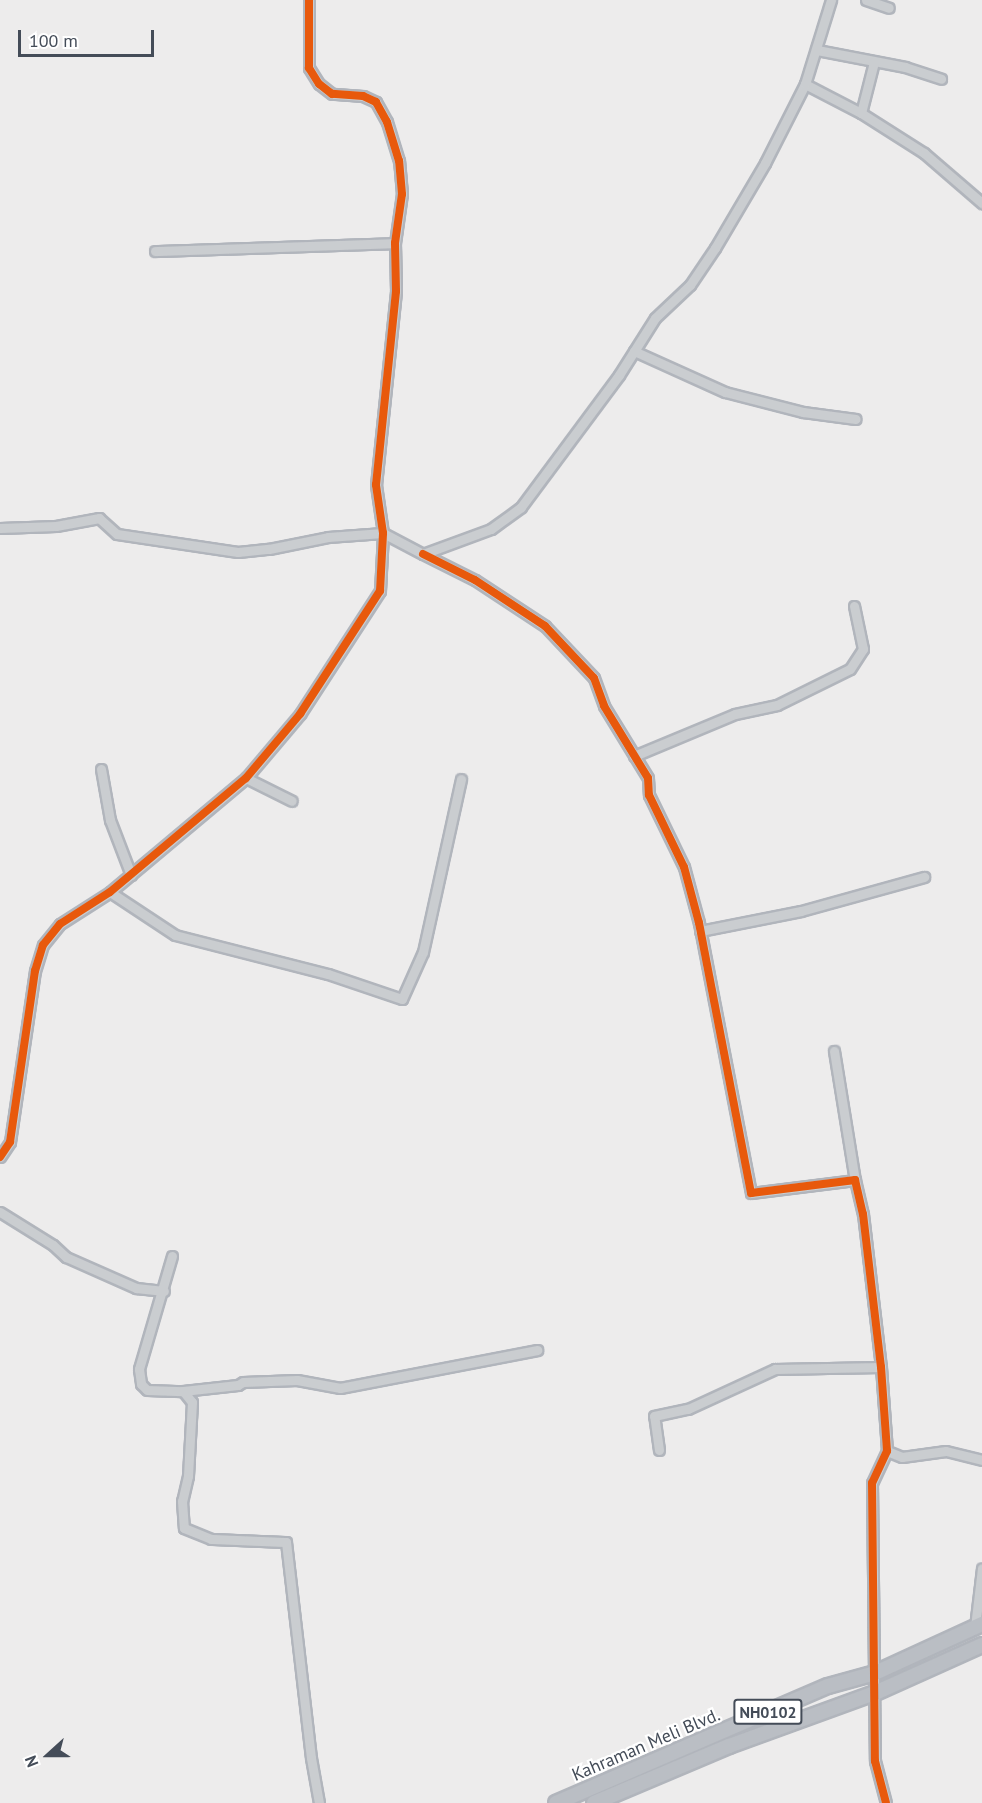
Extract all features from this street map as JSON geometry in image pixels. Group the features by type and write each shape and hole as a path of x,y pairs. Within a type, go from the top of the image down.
{"highway":[{"name":"Kahraman Meli Blvd.","path":"556,1803 828,1686 875,1673 979,1626"},
{"name":"Kahraman Meli Blvd.","path":"594,1803 729,1746 875,1693 982,1645"}],"street":[{"path":"0,1157 10,1142 35,971 43,945 60,924 110,892 246,778 300,714 380,591 383,533 376,485 396,291 395,243 402,194 399,161 387,122 376,102 363,96 332,94 319,84 309,68 309,0"},
{"path":"423,554 491,529 521,507 634,351 655,318 690,285 715,248 765,163 805,84 831,0"},
{"path":"866,0 889,8"},
{"path":"817,50 905,67 941,79"},
{"path":"861,113 874,62"},
{"path":"805,84 861,113 924,153 982,203"},
{"path":"155,251 395,243"},
{"path":"634,351 725,392 803,412 856,419"},
{"path":"0,528 56,526 99,518 117,534 238,552 269,549 328,537 383,533 475,580 545,627 594,678 604,706 648,778 649,795 684,867 700,931 751,1193 855,1180"},
{"path":"634,756 735,714 777,705 850,669 863,649 854,606"},
{"path":"101,769 110,820 131,874"},
{"path":"246,778 292,801"},
{"path":"110,892 175,935 328,974 402,999 423,952 461,779"},
{"path":"700,931 801,911 924,877"},
{"path":"834,1051 855,1180 863,1214 881,1367 887,1451 872,1483 875,1761 886,1803"},
{"path":"0,1212 53,1245 66,1257 136,1288 164,1291"},
{"path":"172,1256 164,1291 139,1369 141,1384 147,1390 183,1391 238,1385 243,1382 297,1380 340,1388 537,1350"},
{"path":"659,1450 654,1416 688,1409 775,1369 881,1367"},
{"path":"183,1391 192,1402 188,1476 182,1501 184,1528 211,1539 285,1542 311,1758 319,1803"},
{"path":"887,1451 902,1457 946,1451 982,1460"},
{"path":"979,1626 982,1568"}],"cycle path":[{"path":"0,1157 10,1142 35,971 43,945 60,924 110,892 246,778 300,714 380,591 383,533 376,485 396,291 395,243 402,194 399,161 387,122 376,102 363,96 332,94 319,84 309,68 309,0"},
{"path":"423,554 475,580 545,626 594,678 604,706 648,778 649,795 684,867 699,923 751,1193 855,1180 863,1214 881,1367 887,1451 872,1483 875,1761 886,1803"}]}
